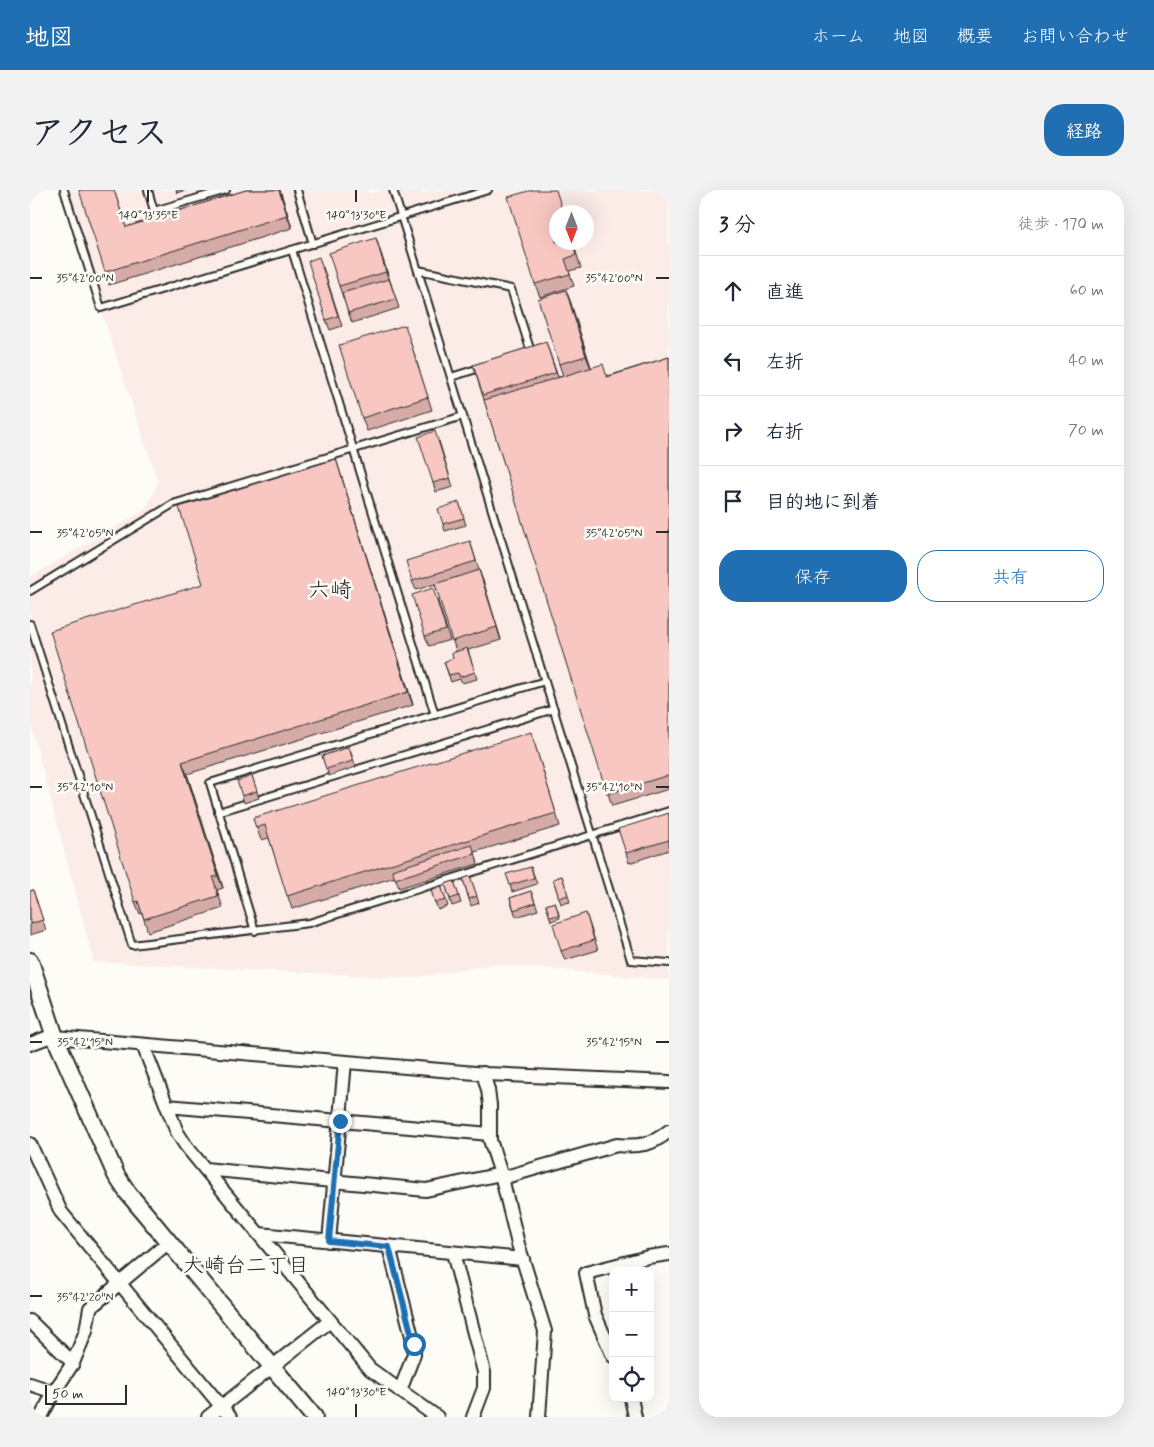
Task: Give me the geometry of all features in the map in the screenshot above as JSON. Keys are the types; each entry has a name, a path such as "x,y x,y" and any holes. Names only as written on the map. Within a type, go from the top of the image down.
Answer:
{"street":[{"path":"30,961 55,1036 116,1175 128,1193 314,1417"},
{"path":"30,1044 55,1036 483,1073 669,1082"},
{"path":"143,1045 177,1132 205,1169 370,1369 437,1417"},
{"path":"329,1241 345,1062"},
{"path":"483,1073 490,1105 490,1140 545,1331 539,1417"},
{"path":"167,1106 490,1134"},
{"path":"205,1169 426,1190 501,1176 617,1145 631,1147 648,1144 669,1131"},
{"path":"30,1144 36,1172 62,1212 230,1417"},
{"path":"259,1234 523,1259"},
{"path":"41,1417 54,1392 73,1363 86,1331 90,1308 169,1242"},
{"path":"389,1247 414,1344 414,1354 400,1391"},
{"path":"453,1253 484,1372 484,1388 473,1417"},
{"path":"609,1347 595,1315 586,1273 648,1257 669,1254"},
{"path":"30,1321 73,1363"},
{"path":"208,1417 330,1321"},
{"path":"30,1384 54,1392"},
{"path":"632,1402 635,1417"}],"lane":[{"path":"64,190 101,308 488,190"},
{"path":"148,190 154,211 226,190"},
{"path":"297,190 313,244"},
{"path":"393,190 631,960 669,963"},
{"path":"292,250 435,714"},
{"path":"418,270 511,289 531,352 522,355"},
{"path":"451,377 486,366"},
{"path":"30,591 173,504 463,416"},
{"path":"30,624 132,945 308,923 669,812"},
{"path":"255,931 210,784 545,681"},
{"path":"218,812 554,709"}],"shaded area":[{"path":"61,190 366,190 370,193 381,190 420,190 423,193 432,190 669,190 669,980 493,964 413,978 94,962 30,722 30,577 146,509 158,482"}],"building":[{"path":"79,190 114,190 126,227 246,190 279,190 287,215 105,272"},
{"path":"532,190 556,190 561,205 549,205 549,250 575,250 576,255 565,259 570,274 535,284 508,197"},
{"path":"376,238 386,272 339,286 329,253"},
{"path":"319,257 338,316 326,320 308,261"},
{"path":"389,279 396,299 348,313 342,293"},
{"path":"566,290 586,356 559,364 538,299"},
{"path":"405,325 428,397 362,418 339,345"},
{"path":"546,342 556,373 483,395 473,365"},
{"path":"669,357 669,775 607,794 484,400 603,364 607,377"},
{"path":"435,431 450,478 433,483 418,437"},
{"path":"336,459 408,692 182,762 218,876 213,877 218,896 144,919 138,901 135,902 50,631 203,584 179,507"},
{"path":"459,502 464,518 443,524 438,509"},
{"path":"470,541 476,561 412,581 406,561"},
{"path":"479,570 497,627 452,641 435,584"},
{"path":"433,588 446,630 425,636 412,595"},
{"path":"467,648 475,672 460,677 458,673 449,675 444,662 453,658 452,653"},
{"path":"531,732 556,813 287,896 265,825 256,828 253,818"},
{"path":"349,747 353,761 326,769 322,756"},
{"path":"252,776 257,791 242,796 237,781"},
{"path":"669,813 669,840 626,853 618,829"},
{"path":"472,845 475,854 395,879 392,870"},
{"path":"531,867 534,878 510,885 506,874"},
{"path":"470,876 477,896 469,899 463,879"},
{"path":"562,876 568,895 559,898 553,879"},
{"path":"454,881 459,896 450,899 445,884"},
{"path":"441,886 446,900 435,903 431,890"},
{"path":"33,890 43,920 30,924 30,891"},
{"path":"531,891 535,903 514,910 510,898"},
{"path":"555,902 559,915 550,917 546,905"},
{"path":"586,913 594,940 561,951 553,924"}],"district":[{"name":"六崎","path":"330,589"},
{"name":"大崎台二丁目","path":"246,1265"}],"route":[{"path":"340,1121 329,1241 389,1247 414,1344"}]}
